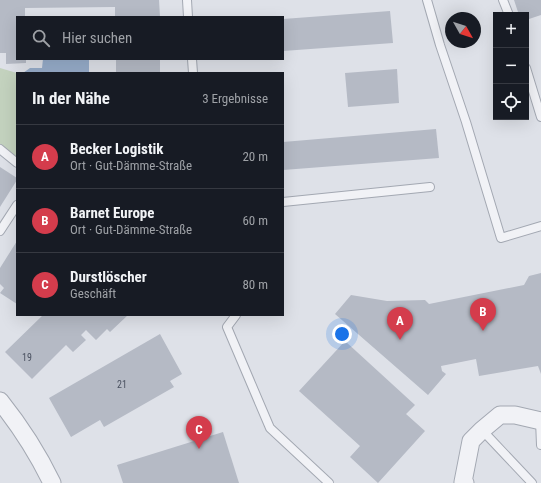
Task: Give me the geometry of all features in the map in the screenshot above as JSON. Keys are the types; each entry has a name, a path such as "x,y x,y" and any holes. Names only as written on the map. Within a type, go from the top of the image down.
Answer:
{"street":[{"path":"2,407 29,442 52,483"},
{"path":"461,483 472,441 482,430 500,415 515,415 540,421"}],"lane":[{"path":"186,0 188,16"},
{"path":"427,0 501,238 541,226"},
{"path":"503,0 508,12"},
{"path":"192,60 193,72"},
{"path":"529,78 541,117"},
{"path":"0,149 16,162"},
{"path":"284,202 430,187"},
{"path":"0,231 16,206"},
{"path":"235,316 227,327 270,428 329,483"},
{"path":"540,421 541,444"},
{"path":"482,430 532,483"}],"green space":[{"path":"0,68 16,73 16,156 0,146"}],"water":[{"path":"43,60 89,60 89,72 24,72 30,68 42,68"}],"building":[{"path":"0,0 159,0 160,16 115,16 115,7 25,8 25,16 16,16 16,60 26,60 26,63 6,64 6,53 0,53"},
{"path":"514,0 541,0 541,15 529,19 529,12 518,12"},
{"path":"390,11 393,43 284,51 284,19"},
{"path":"116,60 160,60 160,72 116,72"},
{"path":"397,69 399,103 348,107 345,73"},
{"path":"436,129 439,158 284,170 284,142"},
{"path":"0,167 16,177 16,182 0,207"},
{"path":"16,243 16,303 0,293 4,288 0,284 0,268"},
{"path":"541,273 541,374 538,366 479,376 476,359 441,366 442,371 446,374 428,395 335,314 351,295 387,301 425,300 429,304 524,285 529,276"},
{"path":"42,316 127,316 110,332 107,329 96,340 86,330 81,335 86,340 73,352 66,345 32,379 5,352"},
{"path":"160,334 182,374 170,381 174,387 104,427 100,420 71,437 49,398"},
{"path":"345,341 415,405 406,414 425,431 378,483 350,457 360,446 299,391"},
{"path":"223,432 239,483 123,483 117,465"}],"place":[{"name":"Barnet Europe","path":"483,331"},
{"name":"Becker Logistik","path":"400,340"},
{"name":"Durstlöscher","path":"199,449"}]}
